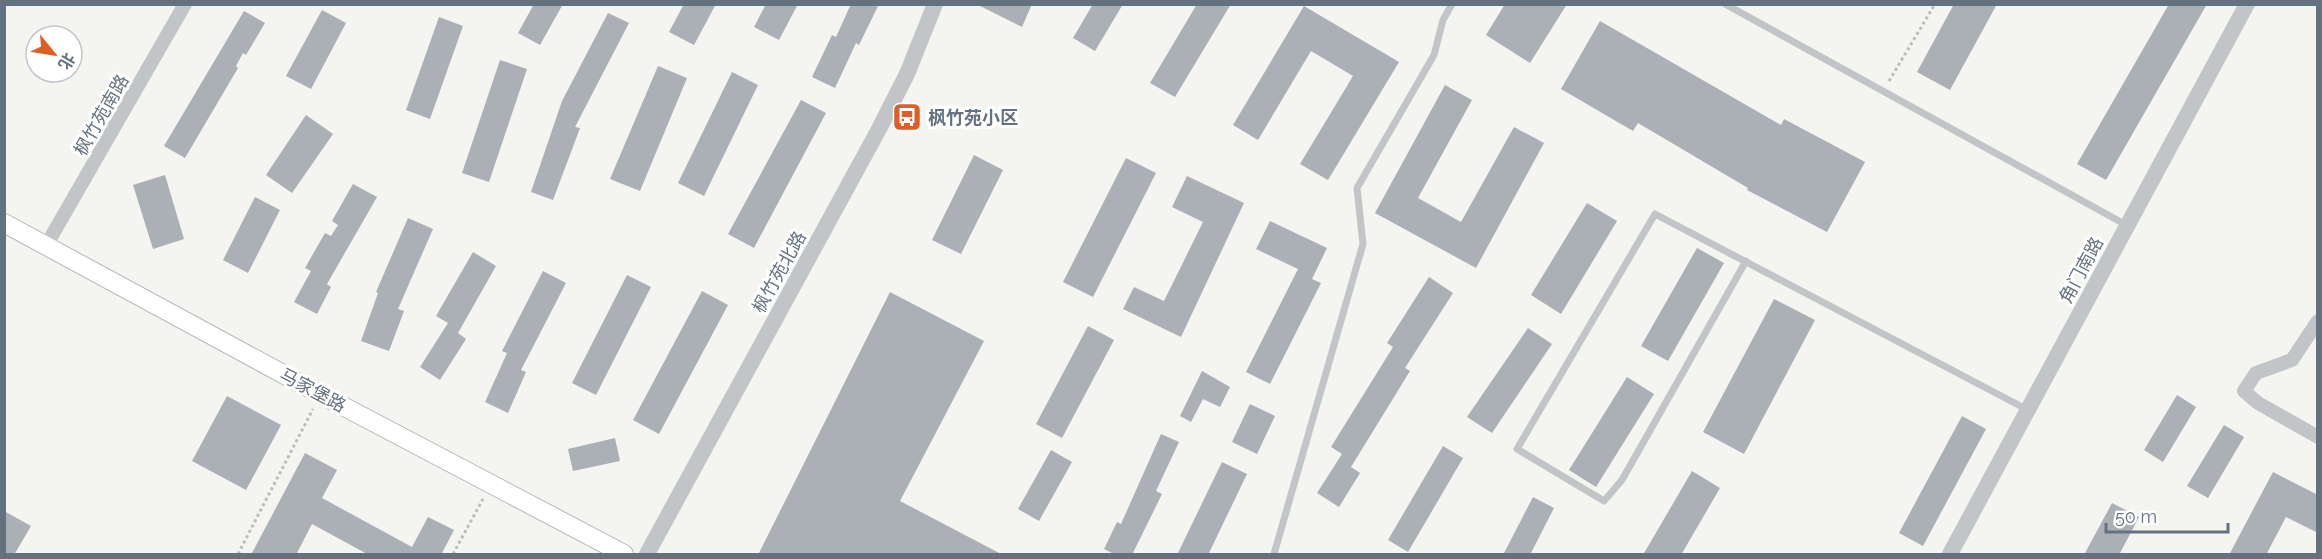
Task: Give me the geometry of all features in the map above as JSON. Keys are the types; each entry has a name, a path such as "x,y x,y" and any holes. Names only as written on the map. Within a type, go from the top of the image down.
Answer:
{"main road":[{"name":"马家堡路","path":"4,223 624,555"}],"street":[{"name":"枫竹苑南路","path":"47,244 185,4"},
{"name":"枫竹苑北路","path":"647,555 879,129 907,74 935,4"},
{"name":"角门南路","path":"1950,555 2247,4"},
{"path":"2318,321 2292,360 2256,373 2244,390 2258,403 2318,437"}],"lane":[{"path":"1274,555 1363,244 1357,188 1434,55 1443,20 1452,4"},
{"path":"1725,4 2128,226"},
{"path":"1746,261 1622,480 1604,501 1517,449 1655,214 1746,261 2028,410"}],"path":[{"path":"1884,91 1935,4"},
{"path":"238,555 320,394"},
{"path":"453,555 491,484"}],"building":[{"path":"534,4 563,4 540,45 518,33"},
{"path":"684,4 716,4 694,45 669,32"},
{"path":"766,4 798,4 779,40 754,27"},
{"path":"851,4 879,4 859,45 856,43 835,88 812,77 832,35 836,37"},
{"path":"976,4 1032,4 1022,27"},
{"path":"1093,4 1123,4 1095,51 1073,38"},
{"path":"1197,4 1231,4 1175,97 1150,83"},
{"path":"1505,4 1567,4 1530,63 1486,35"},
{"path":"1954,4 1997,4 1950,90 1917,72"},
{"path":"2169,4 2207,4 2106,180 2077,164"},
{"path":"1304,6 1399,62 1328,180 1300,164 1353,76 1311,51 1258,140 1233,125"},
{"path":"322,10 346,23 311,89 286,76"},
{"path":"244,11 265,23 246,55 243,53 236,66 238,68 185,158 164,146"},
{"path":"608,13 629,23 575,127 580,128 553,200 531,192 562,101"},
{"path":"439,17 463,26 430,119 406,110"},
{"path":"1600,21 1781,125 1784,119 1865,162 1827,232 1747,190 1748,188 1638,123 1633,131 1561,89"},
{"path":"500,60 527,69 489,182 462,173"},
{"path":"658,66 687,78 640,191 610,179"},
{"path":"732,72 758,85 704,196 678,183"},
{"path":"1445,85 1472,100 1418,198 1461,222 1514,127 1544,143 1476,268 1375,213"},
{"path":"801,100 826,113 754,248 728,234"},
{"path":"306,115 333,134 292,193 266,175"},
{"path":"974,155 1003,170 961,254 932,240"},
{"path":"1126,158 1156,173 1093,297 1063,282"},
{"path":"165,175 184,239 153,249 133,185"},
{"path":"1187,176 1244,203 1181,337 1123,309 1134,287 1164,301 1203,222 1172,207"},
{"path":"353,184 377,197 327,284 331,287 317,314 294,302 311,271 305,268 325,233 331,236 338,225 332,221"},
{"path":"255,197 280,210 248,273 223,260"},
{"path":"1587,203 1617,221 1561,314 1531,295"},
{"path":"408,218 433,229 398,309 404,311 389,351 361,341 378,293 376,292"},
{"path":"1270,221 1327,248 1312,279 1321,283 1270,384 1246,372 1298,269 1256,249"},
{"path":"1697,248 1724,263 1668,361 1641,346"},
{"path":"473,252 496,266 458,333 466,339 440,380 420,367 448,323 436,316"},
{"path":"543,271 566,283 521,370 526,372 508,413 485,402 507,353 502,351"},
{"path":"627,275 651,287 596,395 572,383"},
{"path":"1429,277 1453,293 1405,368 1410,371 1351,467 1360,473 1339,507 1317,493 1342,454 1331,447 1393,347 1387,343"},
{"path":"702,291 728,305 659,434 633,420"},
{"path":"890,292 984,341 900,501 1003,555 758,555"},
{"path":"1774,299 1815,320 1744,454 1703,432"},
{"path":"1088,326 1114,340 1062,438 1036,424"},
{"path":"1528,328 1552,344 1492,433 1467,417"},
{"path":"1202,371 1230,387 1220,407 1203,399 1191,422 1180,416"},
{"path":"1627,377 1654,394 1596,487 1569,470"},
{"path":"2177,395 2196,407 2163,462 2144,450"},
{"path":"227,396 281,425 246,490 192,461"},
{"path":"1250,404 1275,416 1257,454 1232,442"},
{"path":"1962,416 1986,429 1923,546 1899,533"},
{"path":"2224,425 2244,437 2208,498 2187,486"},
{"path":"1161,434 1179,442 1156,491 1162,494 1132,555 1116,555 1104,549 1117,522 1121,524"},
{"path":"615,438 620,461 573,471 568,449"},
{"path":"1443,446 1463,458 1408,552 1388,540"},
{"path":"1051,450 1072,462 1039,521 1018,509"},
{"path":"305,453 337,470 322,498 412,547 428,517 454,530 441,555 369,555 312,524 296,555 251,555"},
{"path":"1222,462 1247,474 1208,555 1177,555"},
{"path":"1692,471 1720,488 1681,555 1643,555"},
{"path":"2273,472 2318,495 2318,533 2286,517 2266,555 2229,555"},
{"path":"1533,497 1554,508 1530,555 1503,555"},
{"path":"2112,503 2139,517 2119,555 2084,555"},
{"path":"4,511 31,526 14,555 4,555"}],"place":[{"name":"枫竹苑小区","path":"907,117"}]}
